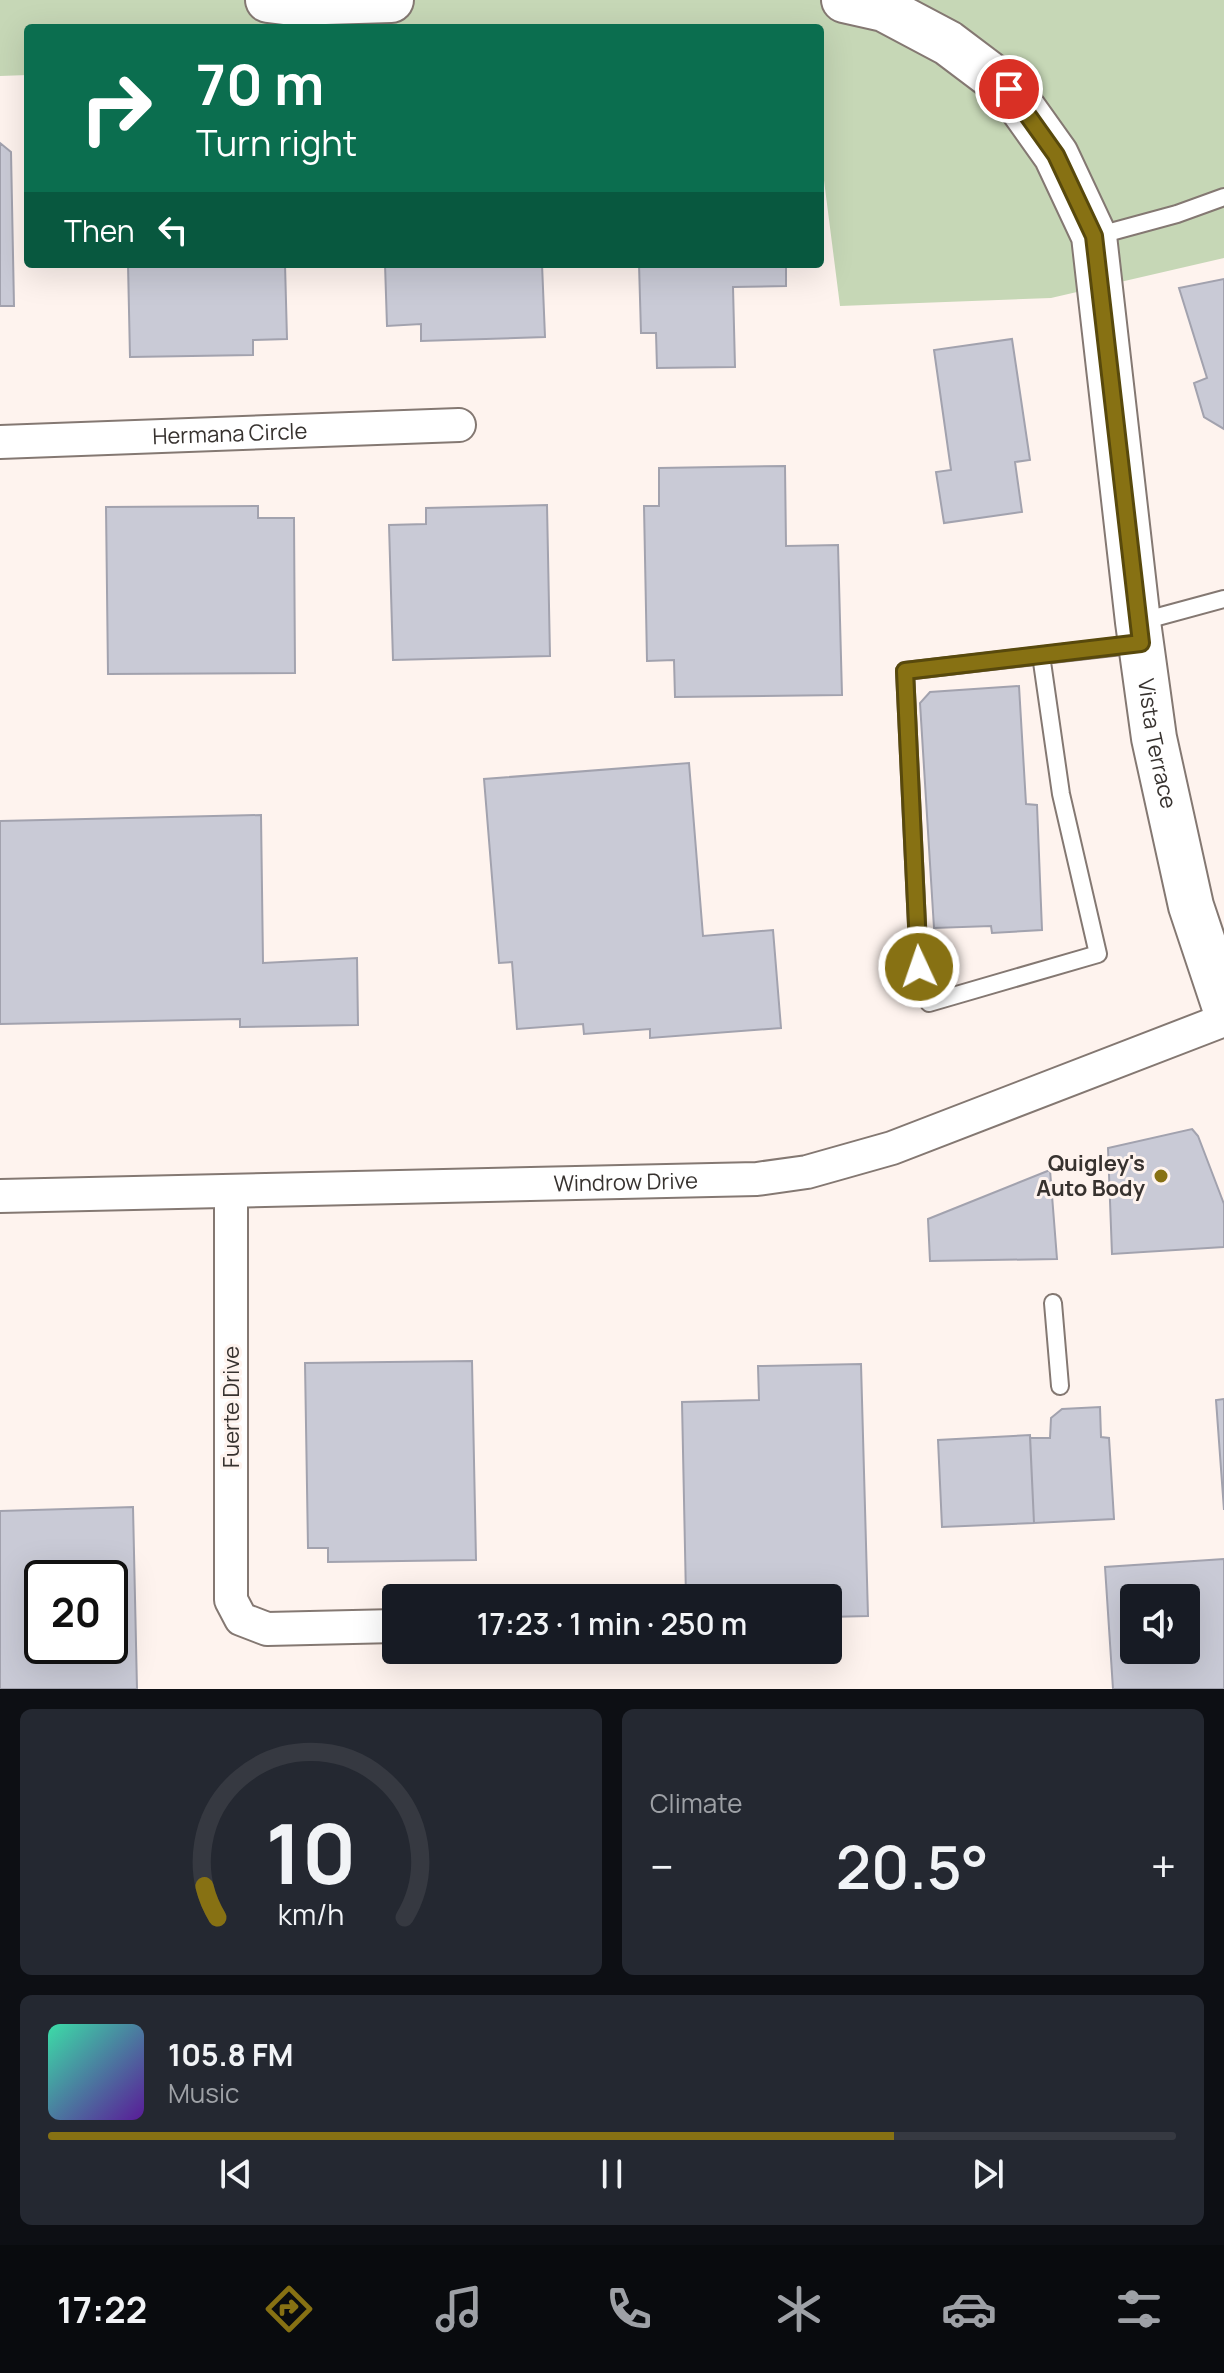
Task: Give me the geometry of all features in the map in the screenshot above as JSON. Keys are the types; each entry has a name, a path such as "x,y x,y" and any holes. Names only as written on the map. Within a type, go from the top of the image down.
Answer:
{"street":[{"path":"268,0 292,3 391,0"},
{"name":"Vista Terrace","path":"844,0 884,9 948,43 1009,89 1056,155 1094,236 1139,633 1154,738 1191,906 1224,1005"},
{"name":"Hermana Circle","path":"0,442 459,425"},
{"name":"Windrow Drive","path":"0,1196 757,1179 807,1172 892,1148 1224,1020"},
{"name":"Fuerte Drive","path":"231,1192 231,1600 241,1619 267,1629 382,1626"}],"lane":[{"path":"1094,236 1177,214 1224,197"},
{"path":"1041,655 1061,794 1098,954 929,1003 919,967 905,671 1041,655 1139,633 1224,599"},
{"path":"1053,1303 1060,1386"}],"green space":[{"path":"0,0 1224,0 1224,258 1051,298 840,306 824,180 824,24 24,24 24,75 0,76"}],"building":[{"path":"0,143 11,152 14,306 0,306"},
{"path":"128,268 285,268 287,339 253,340 253,355 130,357"},
{"path":"385,268 542,268 545,337 421,341 421,324 387,326"},
{"path":"639,268 786,268 786,286 733,287 735,367 657,368 656,333 641,333"},
{"path":"1224,279 1224,429 1204,417 1194,383 1207,378 1179,288"},
{"path":"1012,339 1030,460 1015,462 1022,512 944,523 936,472 951,470 934,350"},
{"path":"785,466 786,546 838,545 842,695 675,697 674,660 647,661 644,506 659,506 659,468"},
{"path":"547,505 550,656 393,660 389,525 426,524 426,508"},
{"path":"258,506 258,518 294,518 295,673 108,674 106,507"},
{"path":"1019,686 1026,804 1037,805 1042,930 992,933 991,926 934,928 920,703 930,692"},
{"path":"689,763 703,936 773,930 781,1028 650,1038 650,1029 584,1034 583,1024 517,1029 512,962 499,963 484,779"},
{"path":"261,815 263,963 357,958 358,1025 240,1027 240,1019 0,1024 0,821"},
{"name":"Quigley's Auto Body","path":"1192,1129 1198,1136 1224,1204 1224,1247 1112,1254 1108,1148"},
{"path":"1050,1170 1057,1259 930,1261 928,1219"},
{"path":"472,1361 476,1560 328,1562 328,1548 308,1548 305,1363"},
{"path":"861,1364 868,1616 842,1617 842,1584 686,1584 682,1402 759,1400 758,1366"},
{"path":"1224,1399 1224,1510 1216,1400"},
{"path":"1100,1407 1101,1437 1109,1438 1114,1519 1034,1523 1030,1438 1050,1438 1051,1418 1062,1409"},
{"path":"1030,1435 1034,1523 942,1527 938,1440"},
{"path":"133,1507 137,1689 0,1689 0,1511"},
{"path":"1224,1559 1224,1689 1113,1689 1105,1567"}],"place":[{"name":"Quigley's Auto Body","path":"1161,1176"}],"route":[{"path":"919,967 905,671 1141,643 1094,236 1056,155 1009,89"}]}
